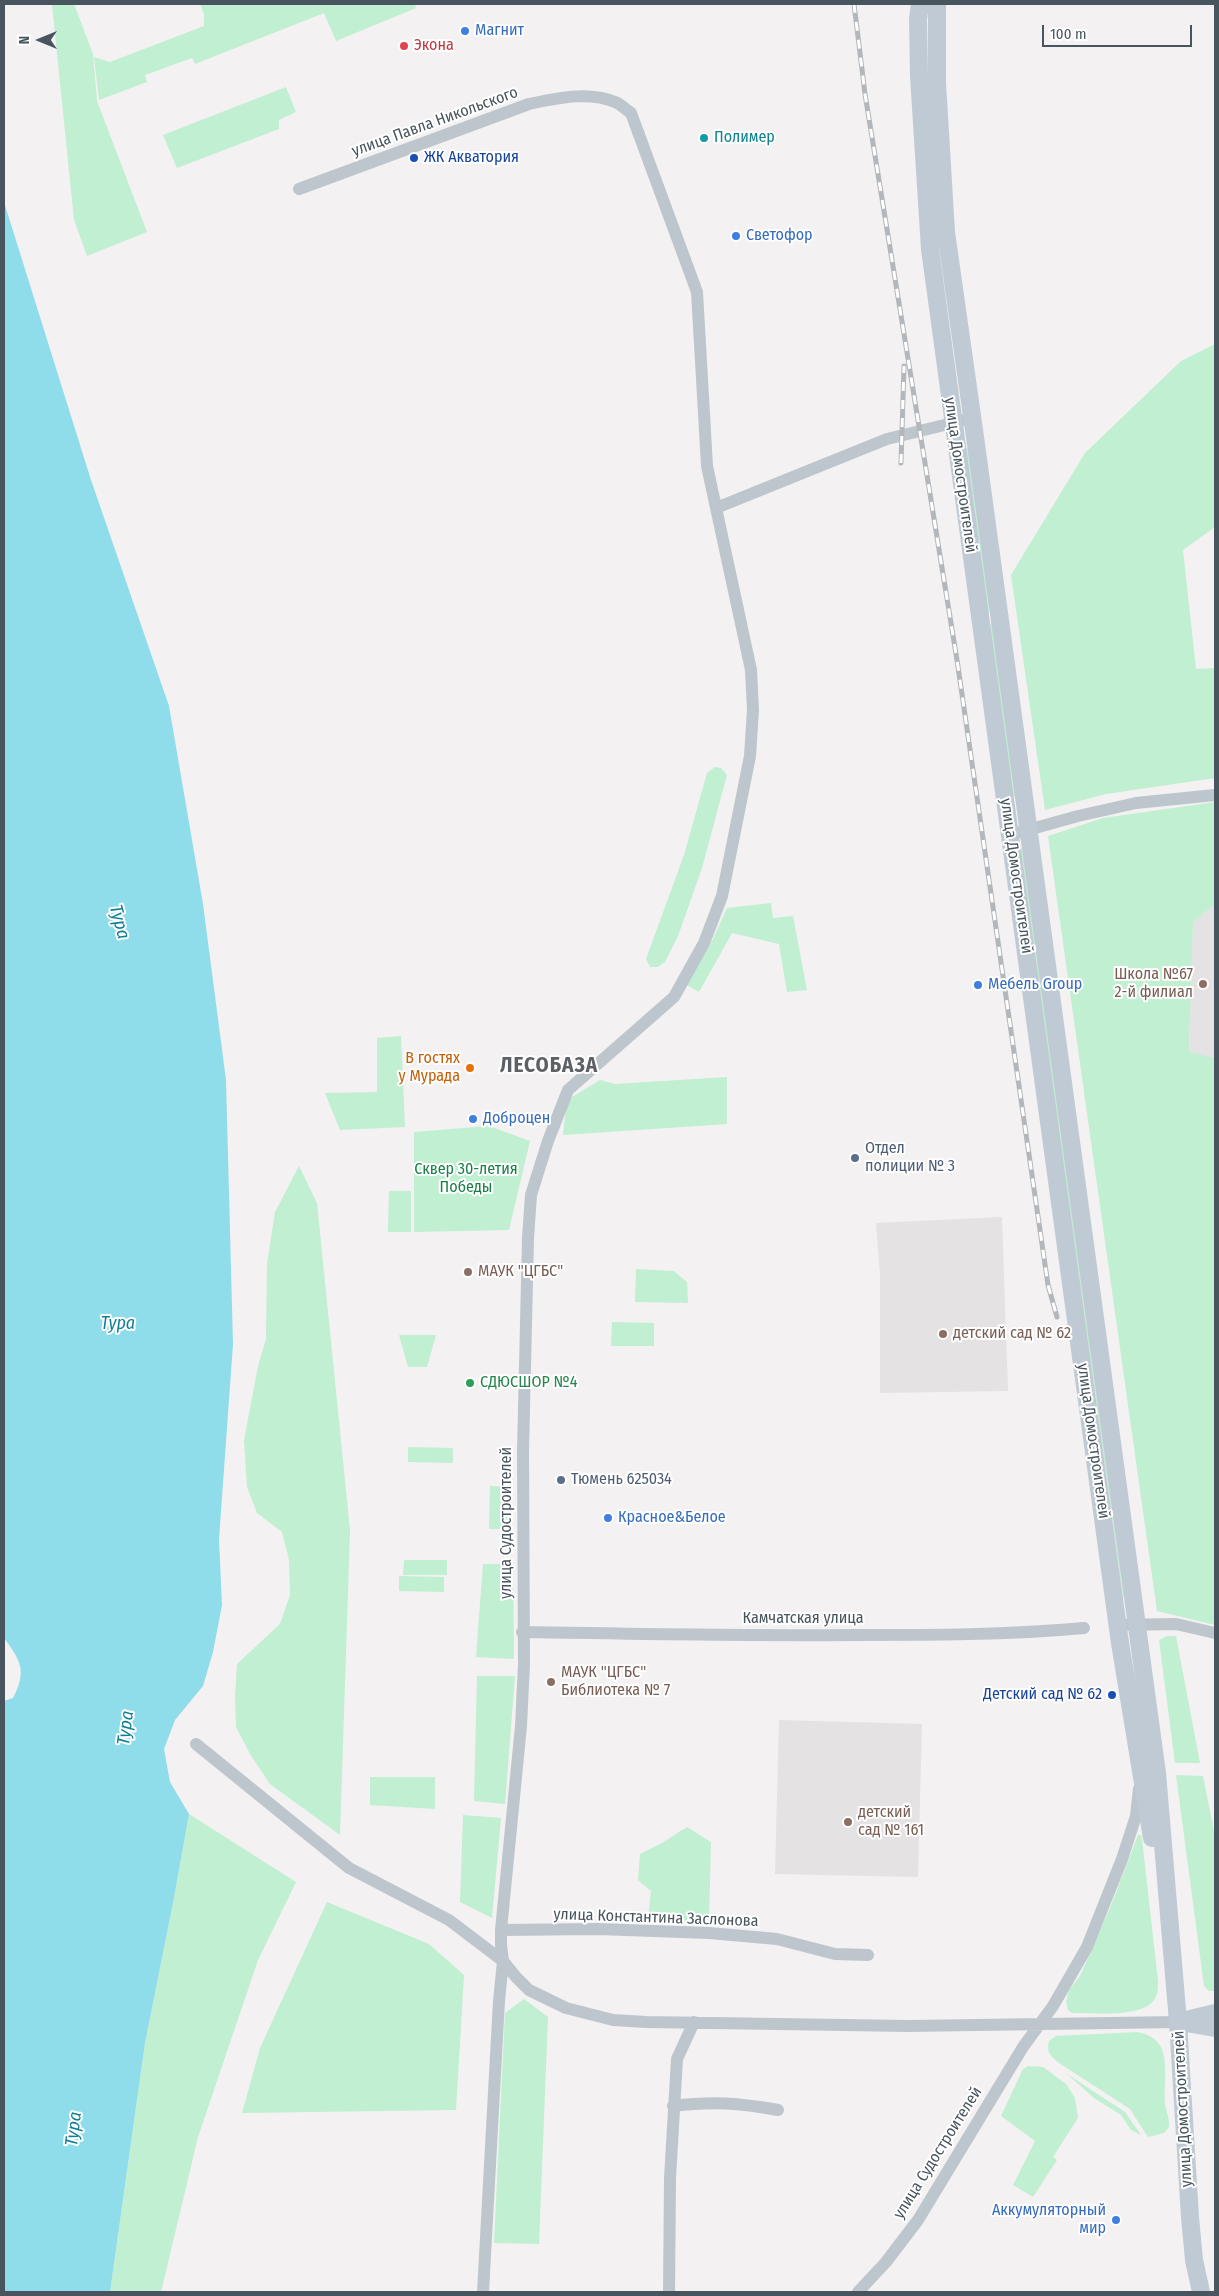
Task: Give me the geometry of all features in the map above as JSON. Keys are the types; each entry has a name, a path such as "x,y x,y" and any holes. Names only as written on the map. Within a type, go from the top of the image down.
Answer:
{"main road":[{"name":"улица Домостроителей","path":"920,4 918,19 919,76 930,250 952,422 1118,1625 1140,1776 1168,1924"},
{"name":"улица Домостроителей","path":"938,4 937,83 946,232 973,418 1157,1773 1168,1924 1178,2022 1190,2217 1194,2260 1201,2292"},
{"path":"1178,2022 1215,2012"},
{"path":"1178,2022 1215,2028"}],"street":[{"name":"улица Павла Никольского","path":"299,189 517,107 566,97 593,97 615,102 631,113 697,292 706,466 716,508"},
{"path":"716,508 887,439 973,418"},
{"name":"улица Судостроителей","path":"503,1961 500,1945 501,1930 522,1726 524,1664 522,1632 523,1451 529,1207 540,1162 568,1090 674,997 704,943 722,896 748,764 753,710 751,670 716,508"},
{"path":"1010,835 1078,816 1136,803 1215,795"},
{"path":"1118,1625 1176,1624 1215,1633"},
{"name":"Камчатская улица","path":"522,1632 717,1636 934,1635 1026,1633 1084,1628"},
{"path":"196,1744 349,1868 449,1920 503,1961 529,1990 566,2008 613,2020 694,2022 1038,2026 1178,2022"},
{"name":"улица Судостроителей","path":"858,2292 886,2262 918,2220 1038,2026 1053,2006 1087,1947 1122,1859 1136,1816 1140,1776"},
{"name":"улица Константина Заслонова","path":"501,1930 598,1929 709,1933 777,1939 835,1954 868,1955"},
{"path":"483,2292 498,2010 503,1961"},
{"path":"669,2292 670,2178 677,2059 694,2022"},
{"path":"673,2106 698,2103 737,2103 778,2110"}],"shaded area":[{"name":"Школа №67 2-й филиал","path":"1215,904 1215,1058 1189,1053 1193,922"},
{"name":"детский сад № 62","path":"1002,1217 1008,1391 880,1393 880,1276 876,1223"},
{"name":"детский сад № 161","path":"779,1720 922,1724 918,1877 775,1874"}],"green space":[{"path":"52,4 74,4 93,54 97,101 147,232 87,256 74,220"},
{"path":"200,4 415,4 416,8 336,41 324,13 195,64 192,58 145,75 147,82 99,100 94,57 110,62 204,26 204,14"},
{"path":"286,87 296,112 279,120 279,129 177,168 163,135"},
{"path":"1215,344 1215,527 1183,550 1196,669 1215,668 1215,778 1106,794 1045,810 1011,575 1085,453 1181,361"},
{"path":"964,447 969,449 990,608 986,620"},
{"path":"992,620 1016,796 1013,797 988,633"},
{"path":"715,767 721,768 727,775 702,868 678,936 665,962 658,967 650,967 646,959 684,855 707,773"},
{"path":"1215,802 1215,904 1193,922 1189,1052 1215,1058 1215,1625 1157,1611 1048,836 1103,818"},
{"path":"1023,847 1124,1598 1020,848"},
{"path":"771,903 773,918 793,916 807,990 787,992 779,944 732,933 699,992 687,985 713,939 727,908"},
{"path":"401,1036 405,1127 340,1130 325,1093 377,1092 377,1038"},
{"path":"727,1077 727,1124 563,1135 567,1100 600,1080 615,1084"},
{"name":"Сквер 30-летия Победы","path":"489,1126 530,1141 509,1230 414,1232 414,1132"},
{"path":"299,1166 317,1203 350,1530 340,1835 270,1784 250,1754 236,1727 237,1664 280,1624 290,1595 289,1560 282,1532 257,1513 247,1487 244,1440 258,1366 266,1339 267,1264 275,1212"},
{"path":"389,1191 411,1191 411,1232 388,1232"},
{"path":"636,1269 674,1271 687,1282 688,1303 635,1302"},
{"path":"612,1322 654,1323 654,1346 611,1346"},
{"path":"399,1335 436,1335 427,1367 408,1367"},
{"path":"408,1447 453,1448 453,1463 408,1462"},
{"path":"490,1486 512,1487 511,1529 489,1529"},
{"path":"404,1560 447,1560 447,1575 403,1575"},
{"path":"483,1564 513,1564 514,1659 476,1657"},
{"path":"399,1576 444,1577 444,1592 399,1591"},
{"path":"1167,1636 1176,1636 1200,1763 1175,1763 1159,1640"},
{"path":"477,1676 515,1676 505,1804 474,1801"},
{"path":"1176,1775 1203,1776 1215,1836 1215,1991 1209,1991 1204,1986"},
{"path":"370,1777 435,1777 435,1809 370,1805"},
{"path":"189,1814 296,1882 258,1960 198,2137 161,2292 110,2292 145,2043"},
{"path":"463,1815 501,1818 492,1918 460,1902"},
{"path":"687,1827 711,1842 709,1920 677,1921 648,1919 651,1891 638,1880 640,1854"},
{"path":"1138,1835 1141,1835 1142,1839 1158,1981 1156,1996 1148,2006 1139,2010 1104,2014 1072,2013 1068,2010 1066,2002 1069,1990 1080,1976 1110,1908"},
{"path":"327,1902 429,1944 464,1975 456,2110 242,2113 260,2048"},
{"path":"524,1999 548,2017 539,2244 494,2243 505,2013"},
{"path":"1137,2032 1149,2036 1157,2042 1162,2050 1164,2059 1165,2104 1169,2127 1164,2133 1148,2137 1130,2109 1059,2063 1048,2049 1049,2041 1056,2036"},
{"path":"1028,2066 1043,2067 1066,2084 1075,2098 1078,2118 1053,2157 1057,2160 1033,2197 1013,2185 1035,2141 1001,2116 1023,2069"},
{"path":"1067,2074 1125,2112 1141,2135 1131,2130 1121,2115 1094,2098"}],"water":[{"name":"Тура","path":"4,202 91,480 169,706 203,904 226,1080 233,1344 219,1539 222,1605 213,1652 203,1686 175,1720 164,1749 170,1782 189,1814 145,2043 110,2292 4,2292 4,1701 13,1698 21,1673 15,1653 4,1638"}],"railway":[{"path":"854,4 865,94 957,660 1048,1285 1057,1317"},
{"path":"901,463 904,366"}],"place":[{"name":"Магнит","path":"465,31"},
{"name":"Экона","path":"404,46"},
{"name":"Полимер","path":"704,138"},
{"name":"ЖК Акватория","path":"414,158"},
{"name":"Светофор","path":"736,236"},
{"name":"Школа №67 2-й филиал","path":"1203,984"},
{"name":"Мебель Group","path":"978,985"},
{"name":"В гостях у Мурада","path":"470,1068"},
{"name":"Доброцен","path":"473,1119"},
{"name":"Отдел полиции № 3","path":"855,1158"},
{"name":"МАУК \"ЦГБС\"","path":"468,1272"},
{"name":"детский сад № 62","path":"943,1334"},
{"name":"СДЮСШОР №4","path":"470,1383"},
{"name":"Тюмень 625034","path":"561,1480"},
{"name":"Красное&Белое","path":"608,1518"},
{"name":"МАУК \"ЦГБС\" Библиотека № 7","path":"551,1682"},
{"name":"Детский сад № 62","path":"1112,1695"},
{"name":"детский сад № 161","path":"848,1822"},
{"name":"Аккумуляторный мир","path":"1116,2220"}],"district":[{"name":"ЛЕСОБАЗА","path":"549,1066"}]}
